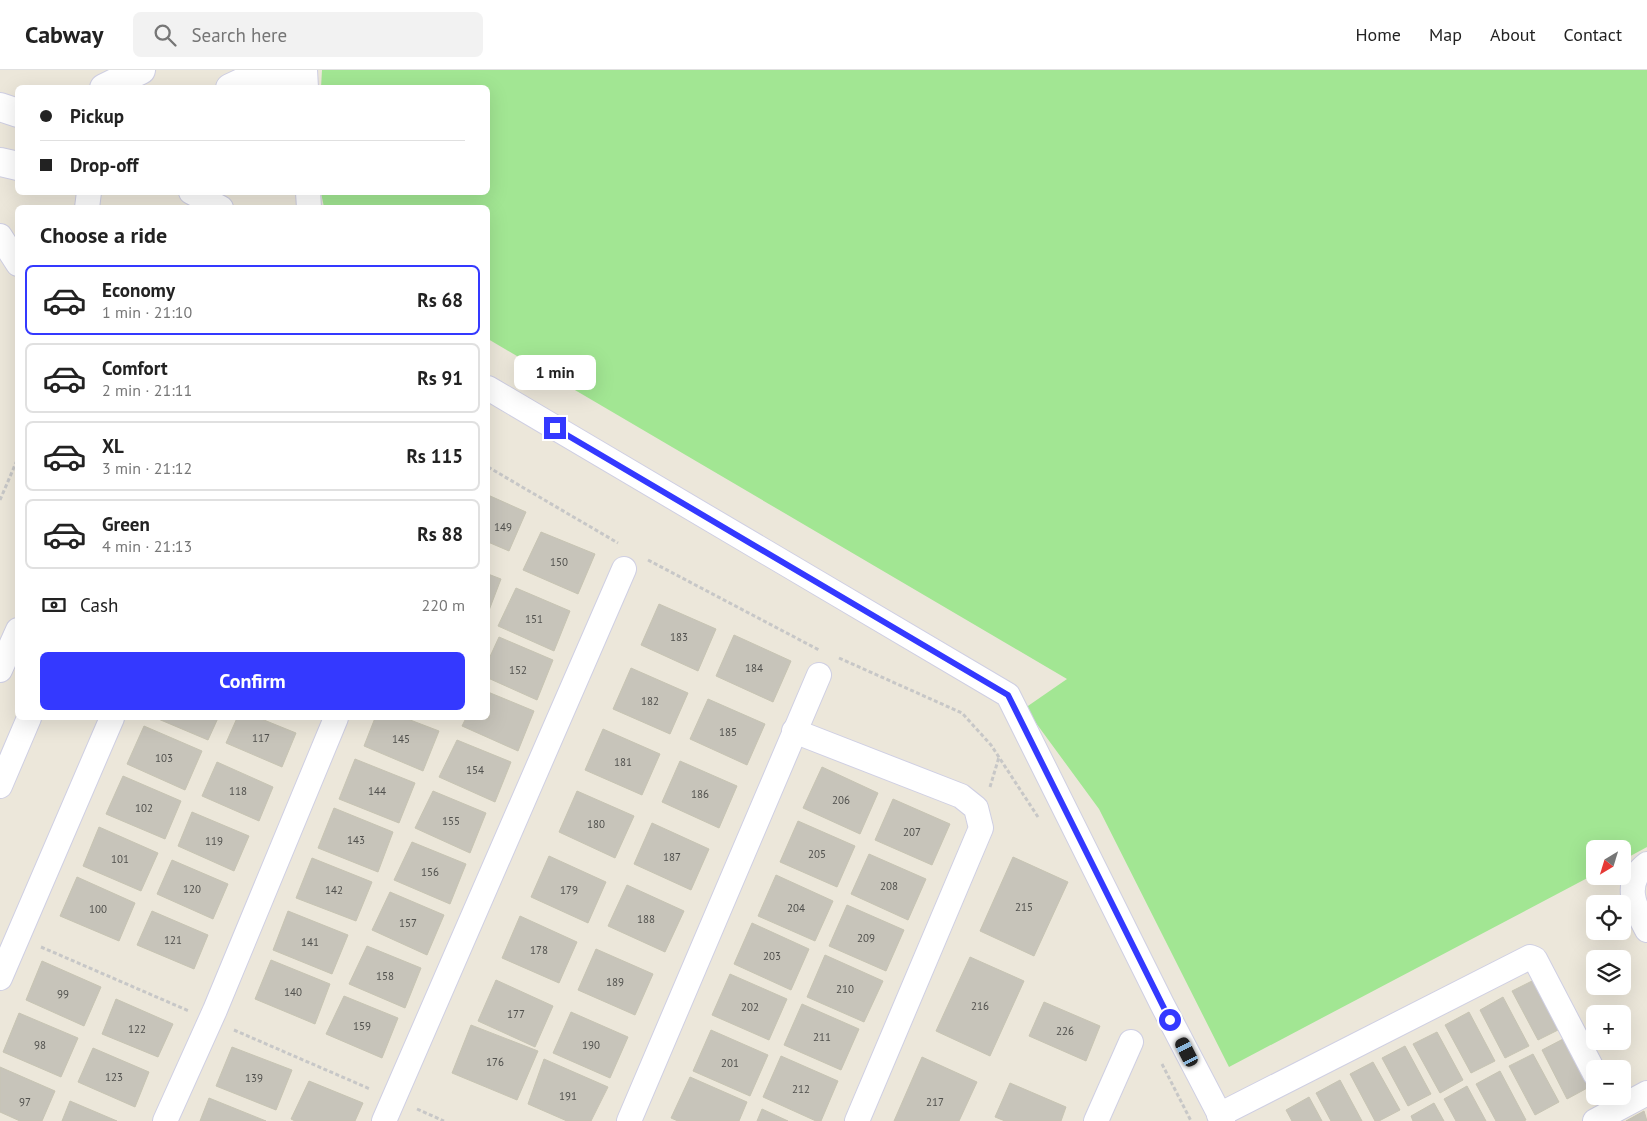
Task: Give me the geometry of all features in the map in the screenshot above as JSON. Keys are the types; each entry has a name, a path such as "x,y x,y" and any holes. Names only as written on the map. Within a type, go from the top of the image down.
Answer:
{"street":[{"path":"236,85 268,70"},
{"path":"278,85 291,70"},
{"path":"305,70 306,85"},
{"path":"113,85 135,78"},
{"path":"0,107 15,112"},
{"path":"0,162 15,165"},
{"path":"196,195 215,205"},
{"path":"0,236 15,259"},
{"path":"490,389 1008,695 1221,1118 1530,957 1535,959 1588,1060"},
{"path":"384,1121 624,569"},
{"path":"0,670 15,637"},
{"path":"629,1121 819,674"},
{"path":"0,786 28,720"},
{"path":"0,978 111,720"},
{"path":"164,1121 215,1010 335,720"},
{"path":"794,731 961,796 976,808 981,828 857,1121"},
{"path":"1647,864 1636,876 1632,889 1641,905 1647,930"},
{"path":"1096,1121 1131,1042"},
{"path":"1605,1109 1647,1094"}],"path":[{"path":"0,500 15,465"},
{"path":"976,808 987,798 999,757"}],"green space":[{"path":"322,70 1647,70 1647,847 1631,856 1631,840 1586,840 1586,879 1229,1067 1099,809 1025,708 1067,679 490,340 490,205 324,205 321,195 490,195 490,85 321,85"}],"building":[{"path":"490,496 526,512 509,551 490,543"},
{"path":"541,532 595,554 578,594 523,570"},
{"path":"490,575 501,579 490,608"},
{"path":"516,588 570,611 554,651 498,626"},
{"path":"659,604 716,629 698,671 641,645"},
{"path":"734,635 791,661 773,702 716,676"},
{"path":"499,637 553,660 537,700 490,679 490,657"},
{"path":"631,668 688,693 670,734 613,709"},
{"path":"490,693 534,711 518,751 462,726 465,720 490,720"},
{"path":"708,699 765,724 747,765 690,739"},
{"path":"161,720 217,720 208,740"},
{"path":"236,720 264,720 296,733 282,767 226,743"},
{"path":"374,720 410,720 439,731 423,771 364,746"},
{"path":"144,726 202,751 185,790 127,764"},
{"path":"603,729 660,754 642,795 585,770"},
{"path":"457,740 511,762 495,802 439,777"},
{"path":"355,759 415,783 399,823 339,799"},
{"path":"680,761 737,786 719,828 662,802"},
{"path":"217,762 273,787 259,821 202,796"},
{"path":"822,767 878,793 860,834 803,808"},
{"path":"123,776 181,801 165,839 106,814"},
{"path":"433,791 486,813 470,853 415,828"},
{"path":"577,791 634,816 615,858 559,832"},
{"path":"893,799 950,824 932,865 875,840"},
{"path":"334,808 393,832 378,872 318,848"},
{"path":"192,812 249,836 234,871 178,846"},
{"path":"798,821 855,846 837,887 780,862"},
{"path":"652,823 709,849 691,890 634,864"},
{"path":"99,827 158,853 141,891 83,866"},
{"path":"412,842 466,864 450,904 394,880"},
{"path":"869,854 926,879 908,920 851,894"},
{"path":"549,856 606,882 588,923 531,897"},
{"path":"1013,857 1068,882 1034,956 980,931"},
{"path":"312,858 372,882 356,921 296,898"},
{"path":"172,860 228,884 213,919 157,894"},
{"path":"776,875 833,901 815,941 758,916"},
{"path":"77,877 135,903 119,941 60,916"},
{"path":"627,885 684,911 665,952 608,926"},
{"path":"390,892 444,915 427,955 372,930"},
{"path":"847,905 904,930 886,971 829,946"},
{"path":"152,911 208,935 194,969 137,945"},
{"path":"288,911 348,935 332,974 273,950"},
{"path":"520,916 577,942 559,983 502,958"},
{"path":"752,923 809,949 791,990 734,964"},
{"path":"367,946 421,968 405,1008 349,984"},
{"path":"596,949 653,974 635,1015 578,990"},
{"path":"825,955 883,981 864,1022 807,997"},
{"path":"970,957 1024,981 990,1056 936,1031"},
{"path":"271,960 330,984 315,1024 255,999"},
{"path":"42,961 101,987 84,1026 26,1000"},
{"path":"730,974 787,999 769,1040 712,1015"},
{"path":"1536,979 1562,1028 1538,1040 1512,991"},
{"path":"496,980 553,1006 535,1047 478,1021"},
{"path":"344,996 398,1018 382,1058 326,1034"},
{"path":"1503,997 1529,1046 1505,1058 1480,1010"},
{"path":"116,999 173,1024 158,1057 102,1034"},
{"path":"1044,1002 1100,1026 1086,1061 1029,1036"},
{"path":"802,1004 859,1029 841,1070 784,1045"},
{"path":"571,1012 628,1037 610,1078 553,1053"},
{"path":"1469,1012 1495,1061 1471,1073 1445,1025"},
{"path":"19,1013 78,1038 61,1077 3,1052"},
{"path":"471,1025 538,1051 517,1100 452,1073"},
{"path":"711,1030 768,1055 750,1096 693,1071"},
{"path":"1437,1032 1463,1080 1440,1093 1413,1044"},
{"path":"1565,1038 1586,1077 1586,1089 1567,1099 1542,1050"},
{"path":"1405,1046 1431,1094 1408,1106 1382,1058"},
{"path":"232,1047 292,1070 276,1110 216,1086"},
{"path":"93,1048 149,1072 135,1107 78,1082"},
{"path":"1533,1054 1559,1102 1535,1115 1509,1066"},
{"path":"781,1056 838,1081 821,1121 816,1121 763,1097"},
{"path":"922,1057 977,1082 959,1121 894,1121"},
{"path":"544,1059 608,1087 591,1121 567,1121 528,1104"},
{"path":"1373,1062 1400,1110 1379,1121 1375,1121 1350,1074"},
{"path":"0,1067 55,1091 42,1121 20,1121 0,1112"},
{"path":"1500,1071 1526,1120 1496,1121 1476,1084"},
{"path":"690,1077 747,1102 739,1121 678,1121 671,1118"},
{"path":"1340,1080 1362,1121 1331,1121 1316,1093"},
{"path":"309,1081 363,1103 355,1121 295,1121 291,1119"},
{"path":"1010,1083 1066,1107 1061,1121 1005,1121 995,1117"},
{"path":"1467,1086 1486,1121 1456,1121 1444,1099"},
{"path":"1309,1097 1322,1121 1292,1121 1286,1110"},
{"path":"209,1098 266,1121 200,1121"},
{"path":"70,1101 117,1121 62,1121"},
{"path":"1434,1103 1444,1121 1413,1121 1411,1116"},
{"path":"762,1109 788,1121 757,1121"},
{"path":"1644,1111 1647,1121 1626,1121"}],"route":[{"path":"555,428 1008,695 1170,1020"}]}
